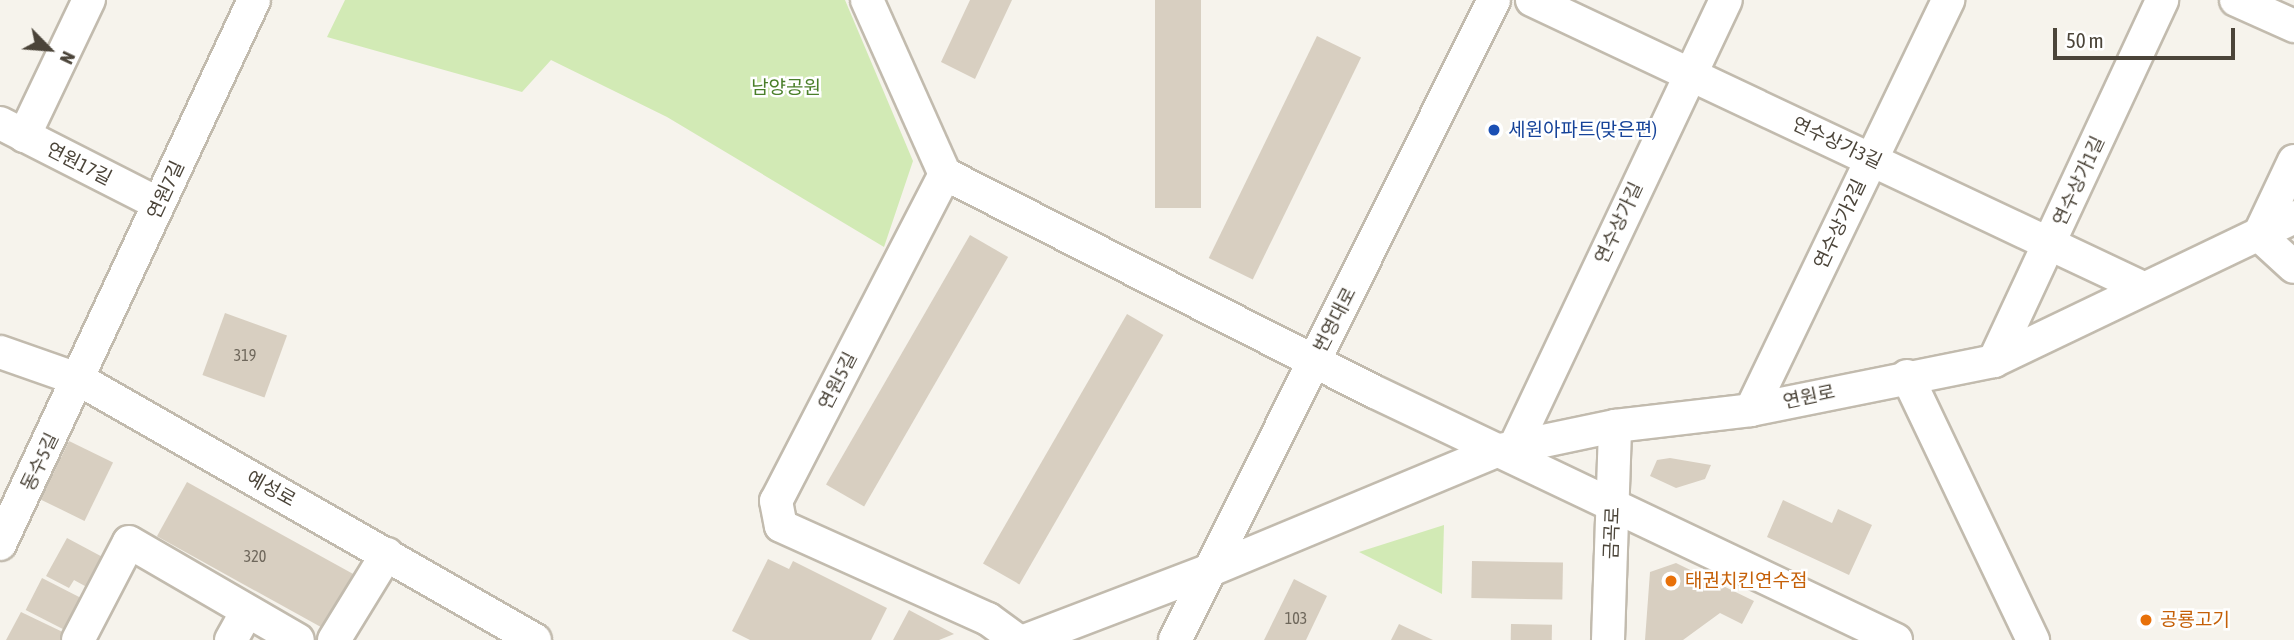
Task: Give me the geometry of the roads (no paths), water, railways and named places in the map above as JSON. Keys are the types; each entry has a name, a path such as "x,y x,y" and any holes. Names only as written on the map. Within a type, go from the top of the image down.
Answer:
{"street":[{"path":"12,129 89,0"},
{"name":"연원7길","path":"80,380 254,0"},
{"path":"867,0 945,174 1315,359 1896,640"},
{"name":"번영대로","path":"1175,640 1494,0"},
{"name":"연수상가3길","path":"1532,0 2141,287"},
{"name":"연수상가길","path":"1505,449 1726,0"},
{"name":"연수상가2길","path":"1751,410 1948,0"},
{"name":"연수상가1길","path":"1994,361 2162,0"},
{"path":"2236,0 2294,26"},
{"name":"연원17길","path":"12,129 159,204"},
{"path":"2294,161 2259,234 2294,267"},
{"name":"연원5길","path":"945,174 776,502 781,526 988,619 1017,640"},
{"name":"연원로","path":"1208,571 1505,449 1615,426 1751,410 1907,376 1994,361 2141,287 2294,217"},
{"name":"예성로","path":"0,352 80,380 535,640"},
{"path":"1907,376 2033,640"},
{"name":"동수5길","path":"0,544 80,380"},
{"name":"금곡로","path":"1608,640 1615,426"},
{"path":"78,640 129,542 298,640"},
{"path":"334,640 387,554"},
{"path":"1027,640 1208,571"},
{"path":"231,640 247,611"}],"place":[{"name":"세원아파트(맞은편)","path":"1494,130"},
{"name":"태권치킨연수점","path":"1671,581"},
{"name":"공룡고기","path":"2146,620"}],"park label":[{"name":"남양공원","path":"786,88"}]}
